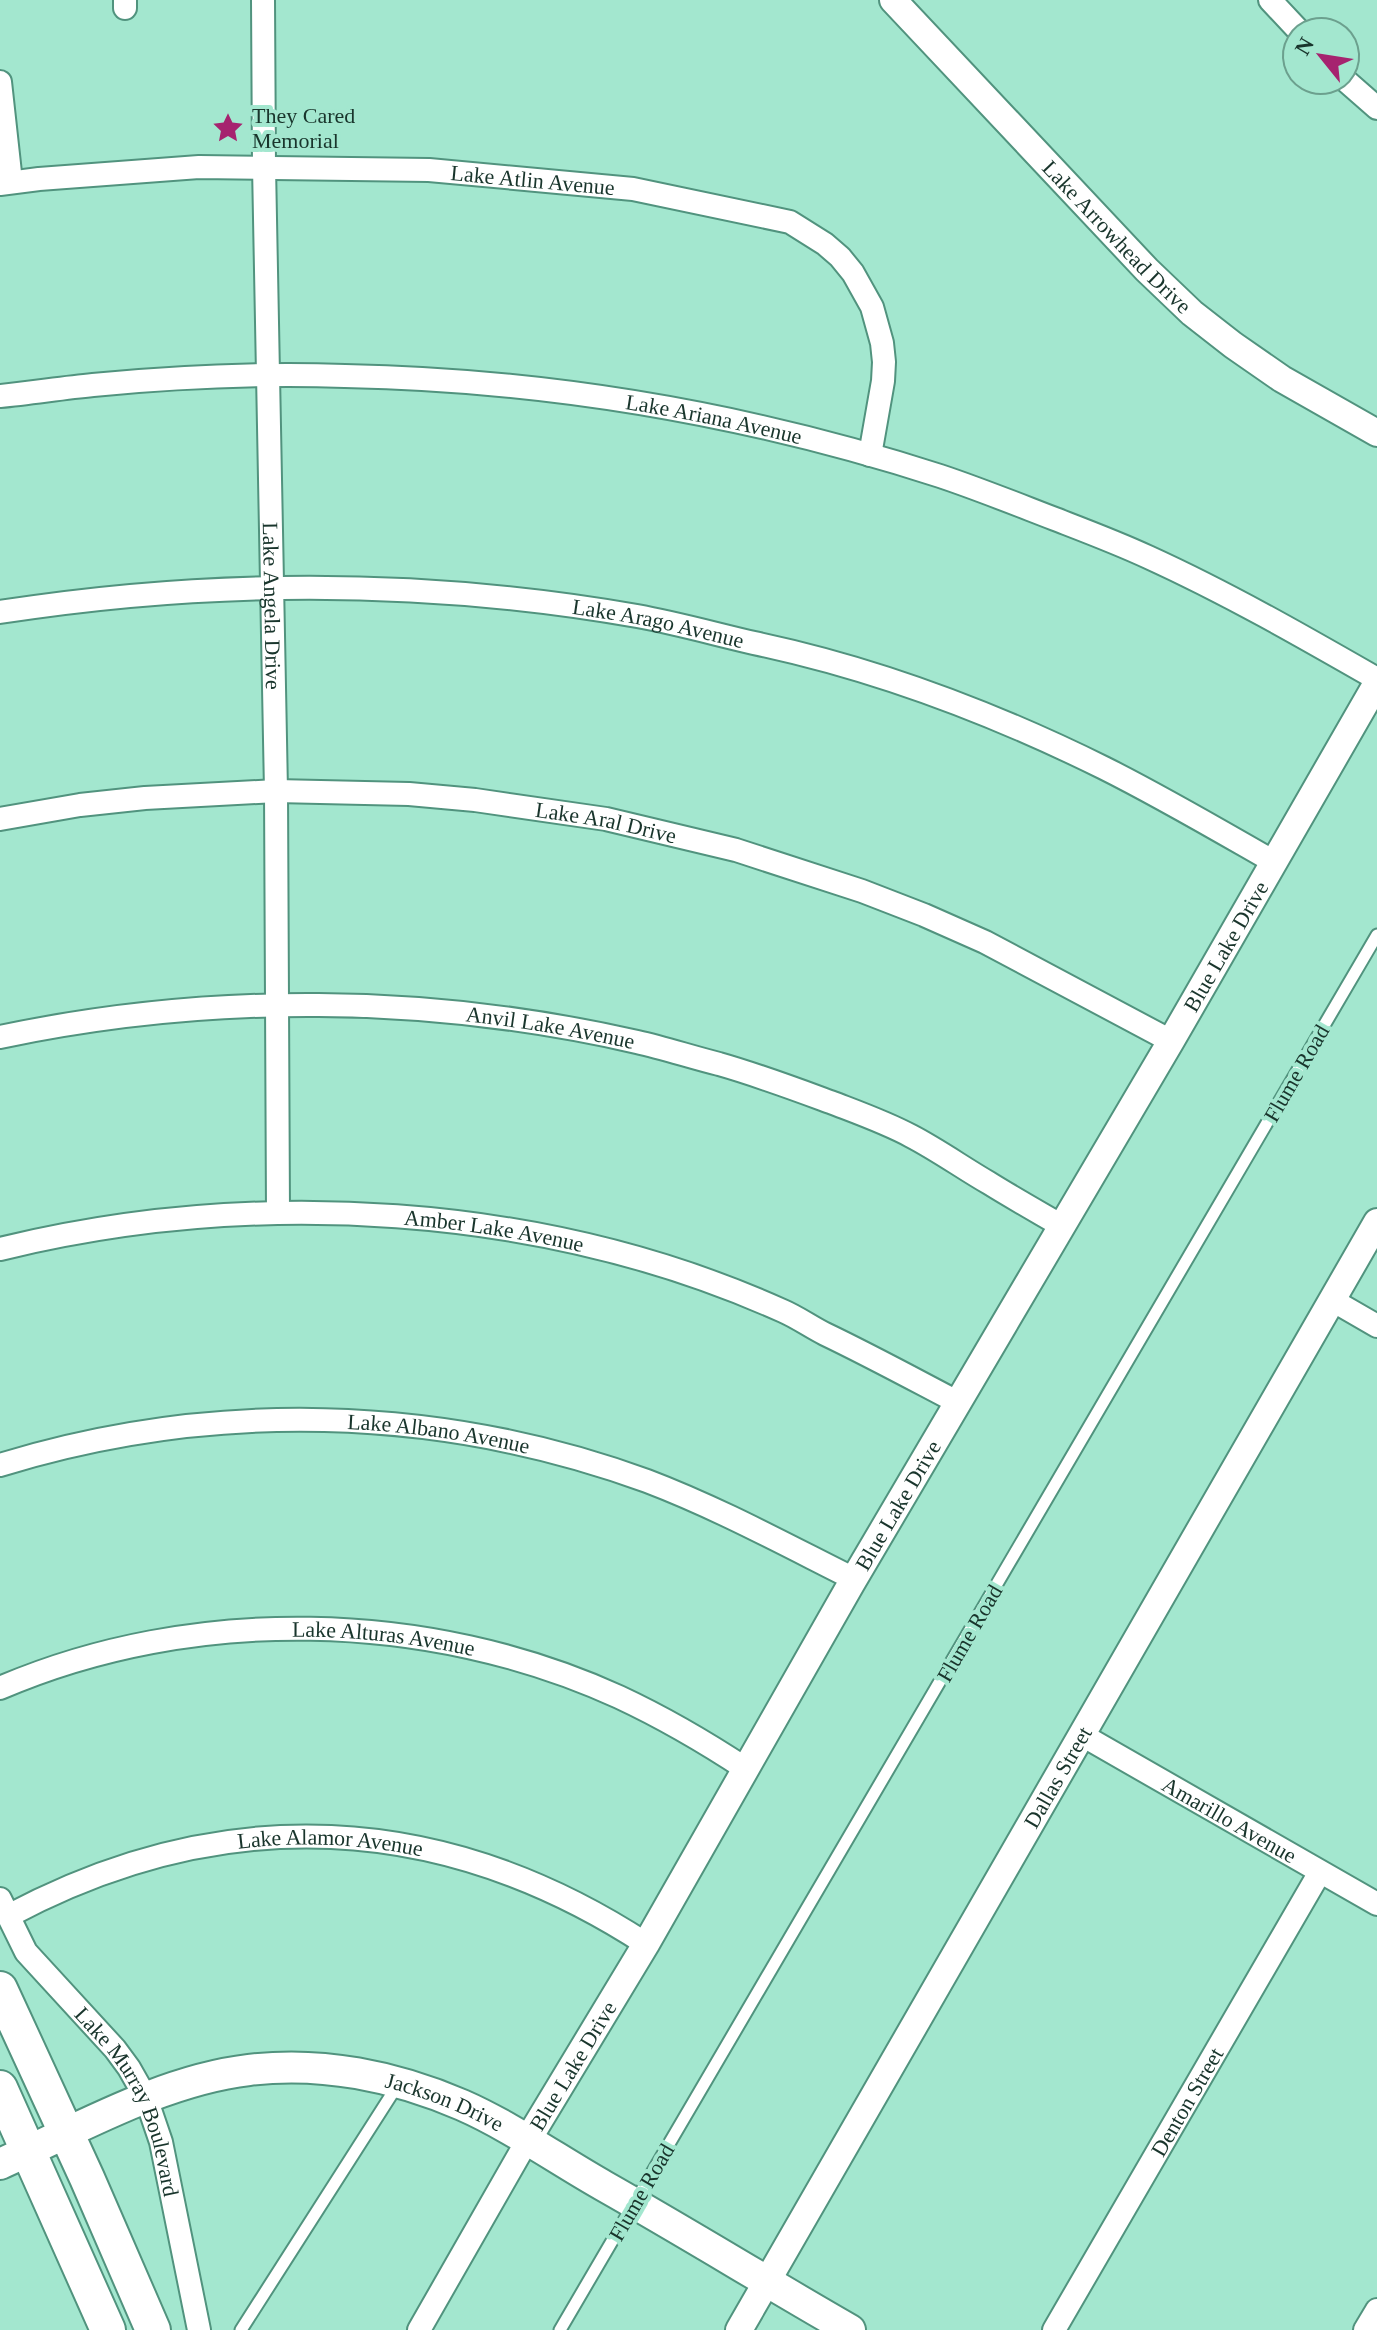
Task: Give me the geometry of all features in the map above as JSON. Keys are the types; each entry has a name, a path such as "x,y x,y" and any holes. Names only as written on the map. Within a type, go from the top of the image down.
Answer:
{"main road":[{"path":"0,1989 153,2330"},
{"name":"Jackson Drive","path":"15,2157 146,2098 207,2078 248,2070 294,2067 339,2070 399,2082 464,2106 850,2330"},
{"path":"0,2088 15,2157 108,2330"}],"street":[{"name":"Lake Angela Drive","path":"263,0 276,791 278,1212"},
{"name":"Lake Arrowhead Drive","path":"893,0 1147,270 1192,313 1282,379 1377,433"},
{"path":"1270,0 1285,16"},
{"path":"0,82 6,183"},
{"path":"1361,94 1377,108"},
{"name":"Lake Atlin Avenue","path":"6,183 199,167 429,170 633,189 790,222 840,257 864,290 872,307 884,362 870,455"},
{"name":"Lake Ariana Avenue","path":"0,396 120,383 268,375 420,379 555,391 722,418 870,455 1009,500 1212,587 1377,681"},
{"name":"Lake Arago Avenue","path":"0,612 126,595 271,586 428,590 557,603 640,616 768,645 920,691 1103,767 1274,862"},
{"name":"Blue Lake Drive","path":"419,2330 527,2141 646,1944 854,1579 1171,1041 1377,681"},
{"name":"Lake Aral Drive","path":"0,819 145,798 276,791 384,792 475,800 606,819 736,850 862,891 985,942 1171,1041"},
{"name":"Anvil Lake Avenue","path":"0,1037 137,1014 276,1004 414,1008 542,1023 639,1042 730,1067 852,1110 912,1136 1062,1226"},
{"name":"Amber Lake Avenue","path":"0,1249 115,1226 192,1216 344,1213 457,1222 569,1242 692,1276 785,1311 959,1403"},
{"name":"Dallas Street","path":"739,2330 1377,1222"},
{"path":"1332,1300 1377,1326"},
{"name":"Lake Albano Avenue","path":"0,1465 129,1434 232,1421 334,1420 440,1429 545,1450 647,1482 733,1518 854,1579"},
{"name":"Lake Alturas Avenue","path":"0,1688 98,1655 191,1636 285,1629 381,1633 478,1649 572,1678 662,1718 746,1769"},
{"name":"Amarillo Avenue","path":"1082,1735 1377,1904"},
{"name":"Lake Alamor Avenue","path":"4,1907 155,1856 233,1841 273,1837 339,1838 431,1850 506,1872 579,1903 646,1944"},
{"name":"Denton Street","path":"1054,2330 1320,1872"},
{"name":"Lake Murray Boulevard","path":"4,1907 26,1952 115,2049 146,2098 161,2142 199,2330"},
{"path":"1365,2330 1377,2310"}],"lane":[{"name":"Flume Road","path":"560,2330 1377,935"},
{"path":"241,2330 399,2082"}],"place":[{"name":"They Cared Memorial","path":"228,128"}]}
